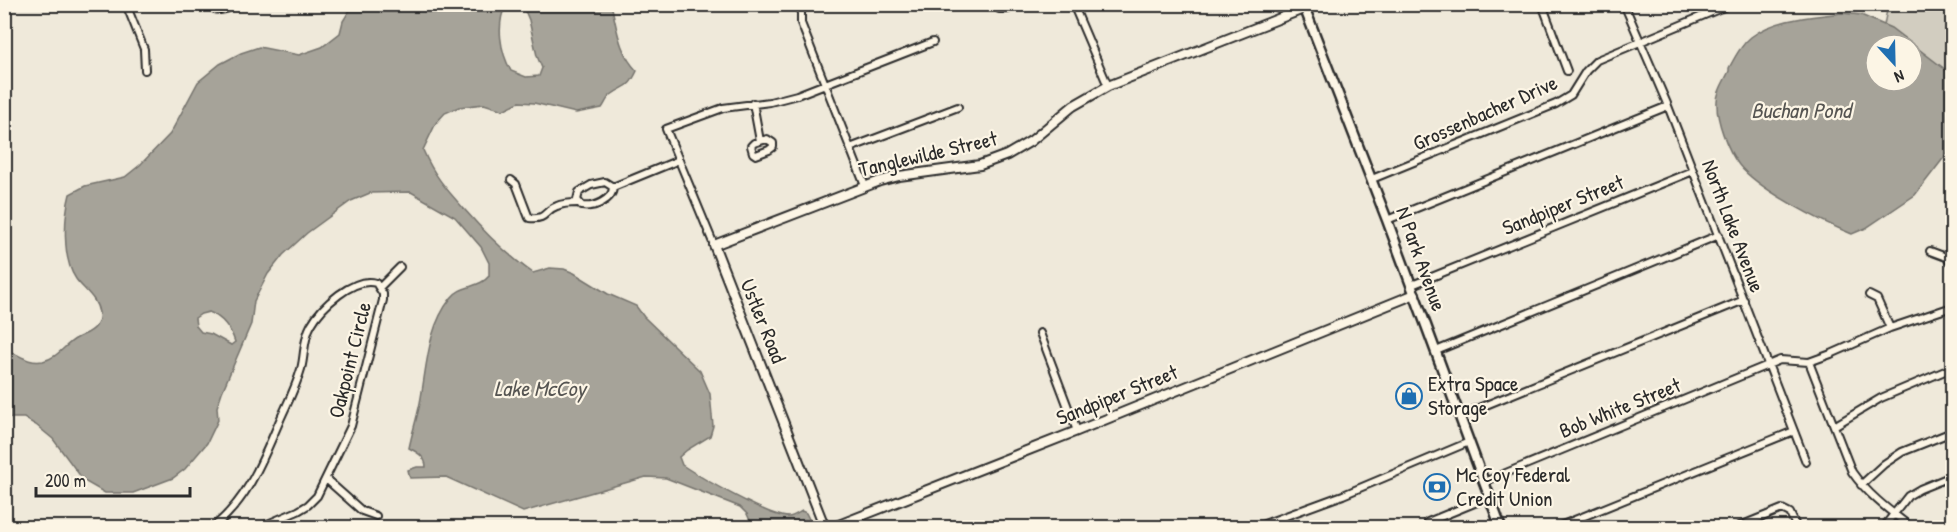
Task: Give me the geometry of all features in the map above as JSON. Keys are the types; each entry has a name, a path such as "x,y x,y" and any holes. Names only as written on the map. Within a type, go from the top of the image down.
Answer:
{"main road":[{"name":"N Park Avenue","path":"1304,7 1388,220 1501,528"}],"street":[{"path":"126,4 144,49 145,70"},
{"path":"209,4 215,10 223,10 234,4"},
{"path":"803,4 801,23 865,186"},
{"path":"996,4 999,9 1008,9 1018,4"},
{"path":"1073,4 1108,87"},
{"name":"Tanglewilde Street","path":"714,245 865,186 898,176 980,165 1007,155 1032,141 1073,106 1108,87 1316,4"},
{"path":"1542,4 1567,71"},
{"name":"North Lake Avenue","path":"1624,4 1668,106 1806,462"},
{"name":"Grossenbacher Drive","path":"1372,179 1556,105 1571,95 1586,71 1597,60 1731,4"},
{"path":"760,141 753,103 770,102 825,85 933,42"},
{"name":"Ustler Road","path":"753,103 723,108 666,129 825,528"},
{"path":"1388,220 1668,106"},
{"path":"850,148 958,107"},
{"path":"613,187 679,160"},
{"name":"Sandpiper Street","path":"1412,285 1693,171"},
{"path":"511,180 516,184 530,218 545,217 555,206 578,202"},
{"path":"605,182 613,187 610,197 591,206 582,206 576,197 579,192 591,185 605,182"},
{"path":"1436,351 1719,235"},
{"path":"1930,251 1946,257 1953,264"},
{"path":"380,287 400,267"},
{"name":"Oakpoint Circle","path":"218,526 236,506 256,475 301,369 305,339 315,318 330,301 343,292 369,281 376,283 380,287 383,300 356,408 351,426 326,479 317,496 308,505 258,528"},
{"name":"Sandpiper Street","path":"831,528 1415,294"},
{"path":"1869,295 1876,299 1890,328"},
{"path":"1459,416 1744,300"},
{"path":"1912,528 1861,484 1852,472 1809,362 1890,328 1953,307"},
{"path":"1040,333 1077,431"},
{"name":"Bob White Street","path":"1484,482 1780,360 1809,362"},
{"path":"1834,426 1881,398 1953,369"},
{"path":"1555,528 1794,431"},
{"path":"1861,484 1902,452 1953,432"},
{"path":"1253,528 1342,495 1469,442"},
{"path":"1883,528 1908,496 1953,476"},
{"path":"326,479 362,511 376,516"},
{"path":"1428,522 1489,497"},
{"path":"1735,528 1782,509 1790,513 1797,528"},
{"path":"1942,528 1953,523"}],"shaded area":[{"path":"1888,5 1952,5 1952,85 1924,57 1924,33 1882,33"}],"water":[{"name":"Lake McCoy","path":"506,4 500,29 504,55 511,71 526,77 539,76 542,68 529,20 518,5 611,4 622,48 637,71 629,84 610,96 602,108 576,113 534,103 519,102 503,110 484,104 459,107 445,113 436,123 423,150 436,175 447,189 497,244 514,259 533,273 550,268 564,269 608,294 636,306 644,317 700,371 710,394 713,426 710,436 679,457 682,465 719,487 780,516 789,517 802,511 806,513 813,527 753,527 747,514 740,507 666,478 646,477 523,512 446,477 410,478 408,470 426,467 423,458 409,448 420,403 429,348 437,322 455,294 481,283 489,276 489,263 481,247 455,217 411,192 370,193 351,201 307,233 283,255 268,274 254,301 251,324 222,392 217,407 218,420 207,443 185,469 173,478 133,493 105,493 84,481 53,439 36,425 24,418 5,418 5,350 32,361 43,361 92,330 99,320 96,303 76,279 68,261 66,214 70,194 85,186 125,177 140,165 170,134 198,82 220,64 259,47 299,55 322,47 340,33 343,21 353,5","holes":["209,312 222,320 231,333 235,342 231,345 211,334 201,332 196,326 195,318"]},
{"name":"Buchan Pond","path":"1842,13 1861,15 1898,33 1864,33 1864,93 1924,93 1924,53 1946,70 1952,81 1952,144 1949,151 1915,195 1866,228 1852,234 1824,222 1776,195 1748,175 1730,151 1720,125 1717,109 1718,93 1741,47 1751,37 1772,26 1807,17"}],"place":[{"name":"Extra Space Storage","path":"1409,396"},
{"name":"Mc Coy Federal Credit Union","path":"1437,487"}]}
